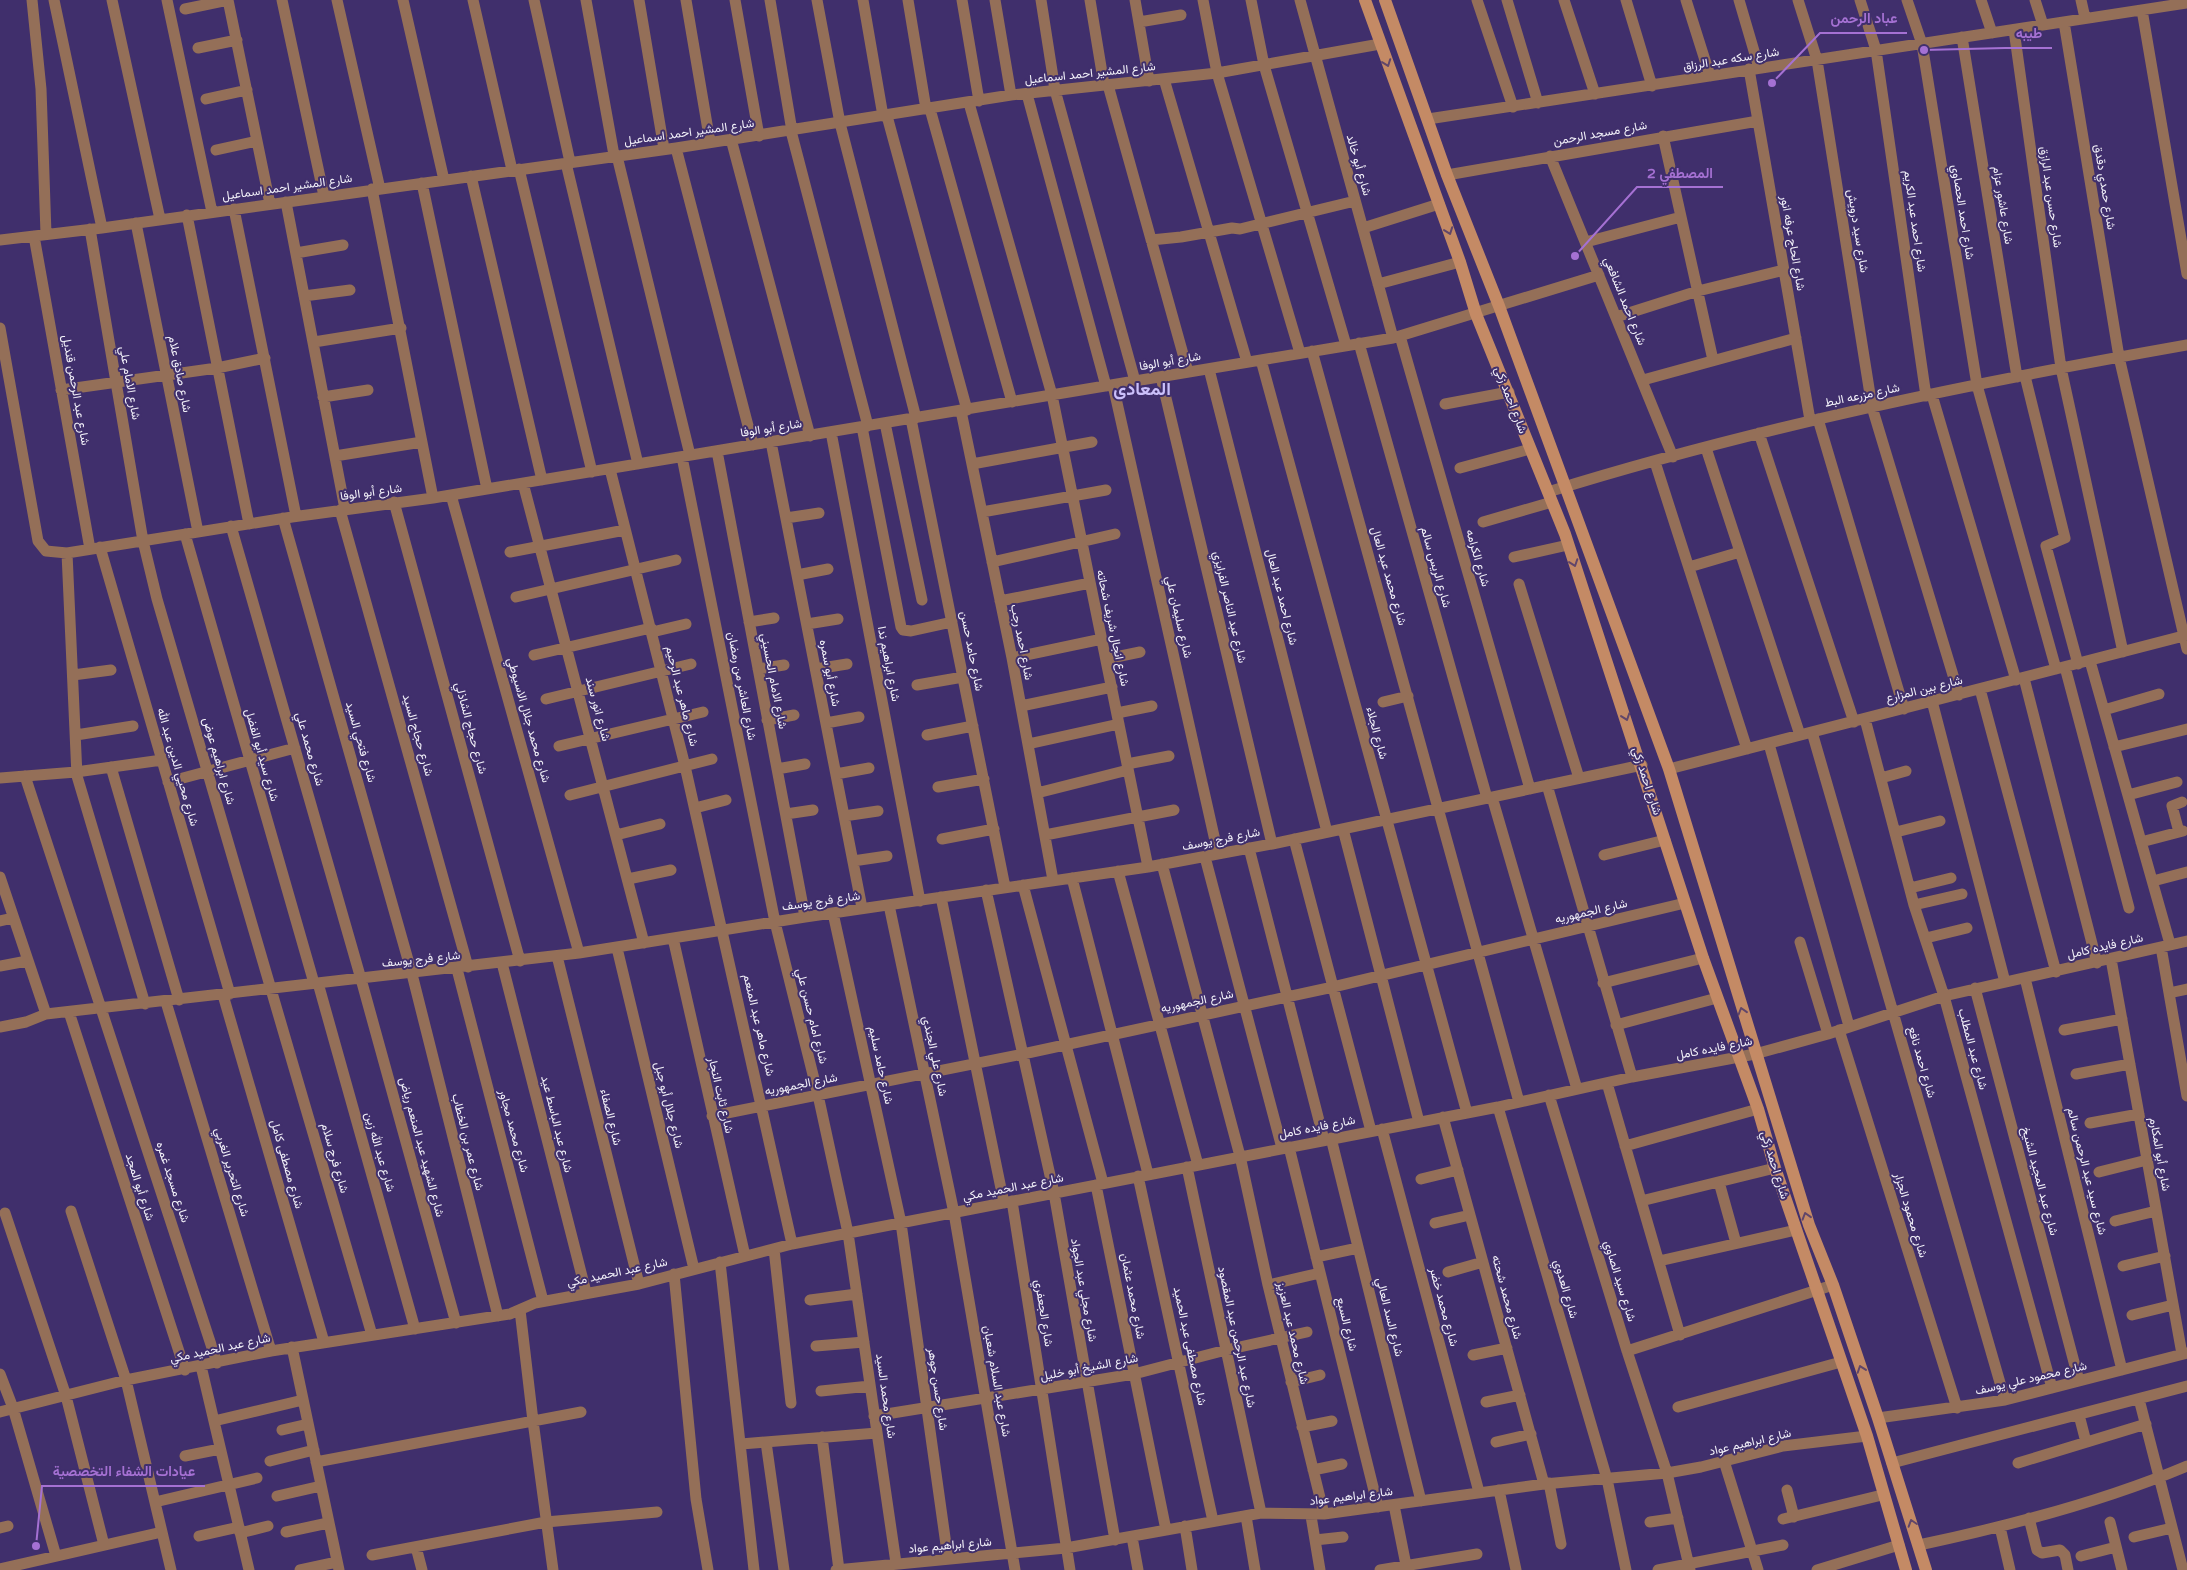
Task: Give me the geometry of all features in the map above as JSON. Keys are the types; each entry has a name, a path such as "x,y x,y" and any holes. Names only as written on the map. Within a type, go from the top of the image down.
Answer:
{"street":[{"name":"شارع عبد الرحمن قنديل","path":"32,0 41,89 40,235 62,390 95,548"},
{"path":"54,0 102,228"},
{"path":"112,0 160,219"},
{"path":"167,0 212,212"},
{"path":"185,9 228,0 270,204"},
{"path":"282,0 324,196"},
{"path":"337,0 376,189 433,498"},
{"path":"403,0 444,180"},
{"path":"473,0 592,472"},
{"path":"534,0 568,162 638,464"},
{"name":"شارع العاشر من رمضان","path":"586,0 615,156 686,456 774,922"},
{"path":"638,0 670,148 753,445"},
{"path":"686,0 710,142"},
{"path":"735,0 759,136"},
{"path":"770,0 792,131 865,427 901,627 903,630 911,631 952,622"},
{"name":"شارع حامد حسن","path":"817,0 840,123 914,419 1005,887"},
{"name":"شارع احمد رجب","path":"863,0 885,116 964,410 972,464 1012,658 1053,880"},
{"path":"908,0 928,109 1012,402"},
{"name":"شارع انجال شريف شحاته","path":"962,0 974,102 1052,395 1148,866"},
{"path":"995,0 1011,95"},
{"path":"1041,0 1055,90 1135,381"},
{"path":"1090,0 1106,85 1188,372"},
{"path":"1135,0 1149,81"},
{"path":"1203,0 1217,73 1300,353"},
{"path":"1251,0 1264,65 1346,345"},
{"name":"شارع أبو خالد","path":"1300,0 1378,284 1396,337"},
{"name":"شارع احمد زكي","path":"1365,0 1460,262 1476,314 1509,392 1568,545 1642,765 1703,958 1758,1109 1775,1168 1840,1362 1867,1436 1882,1495 1906,1570"},
{"name":"شارع احمد زكي","path":"1385,0 1447,175 1499,306 1669,769 1809,1225 1833,1285 1878,1418 1926,1570"},
{"path":"1477,0 1513,107"},
{"path":"1507,0 1538,103"},
{"path":"1564,0 1595,94"},
{"path":"1626,0 1652,86"},
{"path":"1686,0 1710,76"},
{"name":"شارع الحاج عرفه انور","path":"1739,0 1754,69 1758,121 1796,338 1814,420 1904,709"},
{"name":"شارع سيد درويش","path":"1798,0 1817,60 1872,407 1959,695"},
{"name":"شارع احمد عبد الكريم","path":"1860,0 1876,50 1929,395 2020,679 2097,963"},
{"name":"شارع احمد الحصاوي","path":"1907,0 1922,44 1978,385 2129,908"},
{"path":"1982,0 1992,33"},
{"path":"2034,0 2043,25"},
{"path":"2081,0 2085,18"},
{"name":"شارع سكه عبد الرزاق","path":"1428,120 2064,22 2134,7 2183,2"},
{"path":"2134,7 2187,274"},
{"path":"1139,22 1181,15"},
{"name":"شارع حمدي دقدق","path":"2064,22 2119,357 2186,636 2187,649"},
{"name":"شارع حسن عبد الرازق","path":"2014,30 2062,368 2123,652"},
{"name":"شارع عاشور عزام","path":"1962,37 2021,376 2065,538 2046,546 2078,664"},
{"path":"198,48 237,40"},
{"name":"شارع المشير احمد اسماعيل","path":"0,240 102,228 759,136 1011,95 1217,73 1380,44"},
{"path":"1164,79 1247,362"},
{"path":"206,99 247,90"},
{"name":"شارع سليمان علي","path":"1027,94 1110,386 1218,854"},
{"name":"شارع مسجد الرحمن","path":"1447,175 1758,121"},
{"path":"1663,136 1713,360"},
{"path":"731,140 810,436"},
{"path":"216,150 257,141"},
{"name":"شارع احمد الشافعي","path":"1550,156 1673,457"},
{"path":"470,176 542,480"},
{"path":"422,183 487,489"},
{"path":"1151,240 1232,228 1240,229 1355,200"},
{"name":"شارع حجاج السيد","path":"286,202 335,456 342,510 463,968"},
{"path":"1363,228 1439,204"},
{"path":"234,209 296,516"},
{"path":"187,215 249,524"},
{"path":"1586,242 1681,218"},
{"name":"شارع صادق علام","path":"136,223 198,532"},
{"name":"شارع الامام علي","path":"90,229 143,540"},
{"path":"296,252 343,245"},
{"path":"1378,284 1460,262"},
{"path":"1616,317 1698,291 1784,270"},
{"name":"شارع أبو الوفا","path":"0,328 38,541 46,551 67,552 296,516 433,498 1396,337 1599,275"},
{"path":"304,296 350,290"},
{"path":"314,342 401,328"},
{"name":"شارع الكرامه","path":"1396,337 1530,788"},
{"path":"1642,380 1796,338"},
{"name":"شارع الريس سالم","path":"1359,343 1490,797 1578,1089"},
{"name":"شارع مزرعه البط","path":"1483,522 1550,497 1565,487 1758,433 2021,376 2187,345"},
{"name":"شارع محمد عبد العال","path":"1312,351 1440,808 1519,1102"},
{"path":"62,390 217,368 264,358"},
{"name":"شارع الجلاء","path":"1261,360 1467,1113"},
{"name":"شارع احمد عبد العال","path":"1209,369 1327,832"},
{"name":"شارع عبد الناصر الفرايزي","path":"1161,377 1272,844"},
{"path":"323,397 368,390"},
{"path":"1445,404 1509,392"},
{"path":"885,423 922,600"},
{"name":"شارع ابراهيم ندا","path":"831,432 920,900"},
{"name":"شارع عبد المطلب","path":"1758,433 1881,778 1914,905 1944,996 2052,1388"},
{"path":"335,456 422,442"},
{"name":"شارع أبو سمره","path":"771,442 862,908"},
{"path":"972,464 1092,442"},
{"path":"1706,448 1800,735"},
{"path":"1460,468 1530,449"},
{"name":"شارع الامام الحسيني","path":"718,451 748,622 805,917"},
{"path":"1655,462 1747,749"},
{"name":"شارع ماهر عبد الرحيم","path":"610,469 674,719 723,930"},
{"name":"شارع انور سند","path":"522,483 552,589 644,943"},
{"path":"982,512 1106,490"},
{"name":"شارع محمد جلال الاسيوطي","path":"451,495 579,953"},
{"name":"شارع حجاج الشاذلي","path":"394,502 520,961"},
{"path":"786,518 819,513"},
{"name":"شارع فتحي السيد","path":"283,518 412,974"},
{"name":"شارع محمد علي","path":"231,526 361,979"},
{"path":"510,552 625,530"},
{"name":"شارع سيد أبو الفضل","path":"185,534 249,761 316,983"},
{"path":"992,562 1115,534"},
{"name":"شارع ابراهيم عوض","path":"143,540 157,599 271,989"},
{"path":"1514,557 1568,545"},
{"name":"شارع محيي الدين عبد الله","path":"95,548 162,760 226,994"},
{"path":"67,552 76,772 145,1004"},
{"path":"1689,567 1740,552"},
{"path":"516,598 676,560"},
{"path":"797,575 828,569"},
{"path":"1000,601 1090,583"},
{"path":"1519,584 1579,778"},
{"path":"748,622 774,618"},
{"path":"807,624 838,618"},
{"path":"534,655 686,624"},
{"name":"شارع بين المزارع","path":"1669,769 2186,636"},
{"path":"1012,658 1102,639"},
{"path":"1106,659 1140,652"},
{"path":"2090,661 2153,881 2166,946 2169,993 2182,1034 2187,1096"},
{"path":"546,699 691,664"},
{"path":"816,669 847,664"},
{"path":"758,669 784,665"},
{"path":"73,675 111,670"},
{"path":"917,685 963,676"},
{"path":"1021,706 1112,687"},
{"path":"1980,689 2056,972"},
{"path":"2104,710 2159,694"},
{"path":"1383,702 1408,696"},
{"path":"1932,702 2005,982"},
{"path":"1028,744 1118,719 1152,706"},
{"path":"559,746 704,712"},
{"path":"767,720 794,715"},
{"path":"826,722 859,717"},
{"path":"76,736 133,726"},
{"path":"927,735 973,726"},
{"path":"2114,747 2187,729"},
{"name":"شارع احمد نافع","path":"1812,732 2005,1400"},
{"name":"شارع محمود الجزار","path":"1769,744 1844,1028 1956,1408"},
{"path":"168,782 295,748"},
{"path":"1037,793 1169,756"},
{"path":"570,795 712,759"},
{"path":"0,778 76,772 162,760"},
{"path":"777,769 805,764"},
{"name":"شارع فرج يوسف","path":"0,1027 26,1022 46,1014 102,1010 617,948 862,908 1206,857 1642,765"},
{"path":"111,767 179,1000"},
{"path":"836,774 869,768"},
{"path":"1881,778 1906,771"},
{"name":"شارع مسجد غمره","path":"25,776 217,1363"},
{"path":"938,787 984,779"},
{"path":"2128,795 2177,782"},
{"path":"1547,785 1603,983 1632,1077"},
{"path":"695,808 726,800"},
{"path":"2141,842 2181,832 2172,806 2182,802"},
{"path":"786,814 813,810"},
{"path":"1045,834 1174,810"},
{"path":"844,816 878,811"},
{"path":"1896,832 1940,821"},
{"path":"616,834 660,824"},
{"path":"942,839 994,829"},
{"path":"1343,829 1419,1122"},
{"name":"شارع محمد خضر","path":"1294,839 1333,987 1376,1130 1479,1492"},
{"path":"1604,855 1665,840"},
{"name":"شارع السد العالي","path":"1249,848 1287,997 1358,1248 1421,1501"},
{"path":"853,861 887,856"},
{"name":"شارع السبع","path":"1206,857 1245,1006 1316,1257 1378,1507"},
{"name":"شارع محمد عبد العزيز","path":"1162,864 1240,1156 1280,1338 1324,1514"},
{"path":"628,879 670,870"},
{"name":"شارع عبد الرحمن عبد المقصود","path":"1118,871 1160,1023 1192,1166 1226,1350 1261,1514"},
{"path":"2153,881 2187,872"},
{"path":"0,877 46,1014"},
{"name":"شارع مصطفى عبد الحميد","path":"1072,878 1112,1034 1143,1175 1179,1362 1213,1521"},
{"path":"1910,888 1951,878"},
{"name":"شارع محمد عثمان","path":"1023,885 1066,1044 1100,1184 1134,1374 1166,1530"},
{"name":"شارع مجلي عبد الجواد","path":"986,890 1054,1193 1115,1540"},
{"path":"1914,905 1962,894"},
{"name":"شارع الجعفري","path":"941,897 975,1063 1008,1202 1043,1390 1070,1570"},
{"name":"شارع الجمهوريه","path":"712,1116 1023,1054 1333,987 1685,903"},
{"name":"شارع علي الجندي","path":"889,905 954,1213"},
{"name":"شارع حامد سليم","path":"833,913 901,1223"},
{"path":"0,921 13,918"},
{"name":"شارع امام حسن علي","path":"774,922 818,1095 848,1233"},
{"path":"1926,938 1967,928"},
{"name":"شارع ماهر عبد المنعم","path":"723,930 792,1244"},
{"name":"شارع ثابت النجار","path":"673,938 745,1256"},
{"name":"شارع فايده كامل","path":"1240,1156 1498,1107 1632,1077 1738,1058 1828,1034 1893,1011 1944,996 2097,963 2187,940"},
{"path":"1800,942 1828,1034"},
{"name":"شارع جلال أبو جبل","path":"617,948 694,1269"},
{"name":"شارع الصفاء","path":"557,956 638,1284"},
{"path":"1603,983 1703,958"},
{"name":"شارع أبو المكارم","path":"2111,959 2173,1304 2185,1354"},
{"path":"0,966 27,961"},
{"name":"شارع عبد الباسط عيد","path":"502,963 586,1292"},
{"name":"شارع محمد مجاور","path":"463,968 543,1301"},
{"name":"شارع عمر بن الخطاب","path":"412,974 498,1316"},
{"name":"شارع سيد عبد الرحمن سالم","path":"2025,978 2122,1370"},
{"name":"شارع الشهيد عبد المنعم رياض","path":"361,979 456,1323"},
{"name":"شارع عبد الله زين","path":"316,983 415,1329"},
{"name":"شارع عبد المجيد الشيخ","path":"1975,988 2078,1381"},
{"name":"شارع فرج سلام","path":"271,989 372,1335"},
{"path":"2169,993 2187,989"},
{"name":"شارع مصطفى كامل","path":"226,994 324,1342"},
{"path":"1616,1025 1717,998"},
{"name":"شارع التحرير الغربي","path":"166,1002 271,1350"},
{"name":"شارع أبو المجد","path":"69,1012 185,1370"},
{"path":"2064,1030 2122,1019"},
{"path":"2076,1074 2130,1064"},
{"path":"1607,1083 1680,1335"},
{"name":"شارع سيد الصاوي","path":"1549,1095 1627,1351 1667,1473 1690,1567"},
{"name":"شارع العدوي","path":"1498,1107 1607,1479 1626,1570"},
{"path":"1625,1146 1758,1109"},
{"path":"2090,1123 2139,1114"},
{"name":"شارع محمد شحته","path":"1443,1117 1531,1434 1547,1484 1561,1544"},
{"name":"شارع عبد الحميد مكي","path":"0,1412 126,1380 185,1370 271,1350 498,1316 543,1301 638,1284 792,1244 1240,1156"},
{"path":"2099,1172 2147,1160"},
{"path":"1641,1201 1775,1168"},
{"path":"1421,1179 1458,1170"},
{"path":"1719,1182 1736,1243"},
{"path":"2115,1221 2156,1211"},
{"path":"71,1212 126,1380 171,1570"},
{"path":"5,1213 66,1396 104,1545"},
{"name":"شارع عبد السلام شعبان","path":"954,1213 1015,1570"},
{"path":"1435,1223 1470,1215"},
{"name":"شارع حسن جوهر","path":"901,1223 927,1408 954,1563"},
{"path":"1659,1261 1796,1230"},
{"name":"شارع محمد السيد","path":"848,1233 896,1563"},
{"path":"1316,1257 1358,1248"},
{"path":"774,1249 791,1403"},
{"path":"2123,1266 2165,1256"},
{"path":"720,1262 754,1570"},
{"path":"1448,1272 1483,1262"},
{"path":"1268,1285 1320,1273"},
{"path":"674,1274 696,1499 708,1570"},
{"path":"1627,1351 1817,1292 1833,1285"},
{"path":"810,1300 857,1294"},
{"path":"2132,1315 2173,1304"},
{"path":"520,1310 553,1570"},
{"name":"شارع الشيخ أبو خليل","path":"874,1416 1134,1374 1226,1350 1307,1332"},
{"path":"816,1346 864,1342"},
{"path":"292,1347 338,1566 300,1570"},
{"path":"1473,1355 1507,1348"},
{"name":"شارع محمود علي يوسف","path":"1878,1418 2005,1400 2185,1354"},
{"path":"1678,1408 1840,1362"},
{"path":"201,1366 248,1570"},
{"path":"0,1374 13,1408 56,1556"},
{"path":"1291,1382 1320,1376"},
{"path":"821,1391 870,1386"},
{"path":"1892,1463 2187,1387"},
{"path":"1486,1402 1520,1395"},
{"path":"2139,1399 2184,1570"},
{"path":"214,1421 303,1400"},
{"path":"270,1461 315,1456 582,1412"},
{"path":"2080,1415 2086,1442"},
{"path":"1302,1427 1332,1421"},
{"path":"282,1430 308,1424"},
{"path":"2018,1463 2146,1424"},
{"path":"741,1444 877,1433"},
{"path":"1496,1442 1531,1434"},
{"name":"شارع ابراهيم عواد","path":"838,1570 859,1569 896,1563 909,1566 954,1563 1066,1548 1261,1514 1311,1516 1479,1492 1667,1473 1783,1446 1867,1436"},
{"path":"822,1437 838,1570"},
{"path":"766,1442 784,1570"},
{"path":"185,1456 220,1449"},
{"path":"1724,1461 1758,1570"},
{"path":"1313,1470 1342,1464"},
{"path":"1919,1546 2000,1527 2159,1477 2187,1466"},
{"path":"155,1502 257,1478"},
{"path":"277,1496 321,1486"},
{"path":"1499,1490 1516,1570"},
{"path":"1787,1490 1789,1518 1882,1495"},
{"path":"1394,1505 1407,1568"},
{"path":"372,1554 546,1522 657,1512"},
{"path":"1246,1516 1255,1570"},
{"path":"1311,1516 1320,1570"},
{"path":"1650,1522 1678,1518"},
{"path":"2029,1518 2037,1550 2042,1553 2060,1550 2065,1555 2068,1570"},
{"path":"2110,1522 2122,1570"},
{"path":"286,1532 328,1523"},
{"path":"199,1536 268,1526"},
{"path":"1184,1526 1192,1570"},
{"path":"2000,1527 2010,1570"},
{"path":"2134,1537 2172,1528"},
{"path":"0,1569 162,1532"},
{"path":"1132,1537 1138,1570"},
{"path":"1315,1540 1343,1537"},
{"path":"1658,1570 1690,1567 1782,1545"},
{"path":"1817,1570 1899,1545"},
{"path":"2081,1556 2116,1546"},
{"path":"416,1547 422,1570"},
{"path":"1380,1570 1407,1568 1477,1554"}],"place":[{"name":"طيبه","path":"1924,50"},
{"name":"عباد الرحمن","path":"1772,83"},
{"name":"المصطفي 2","path":"1575,256"},
{"name":"عيادات الشفاء التخصصية","path":"36,1546"}],"district":[{"name":"المعادى","path":"1142,389"}]}
